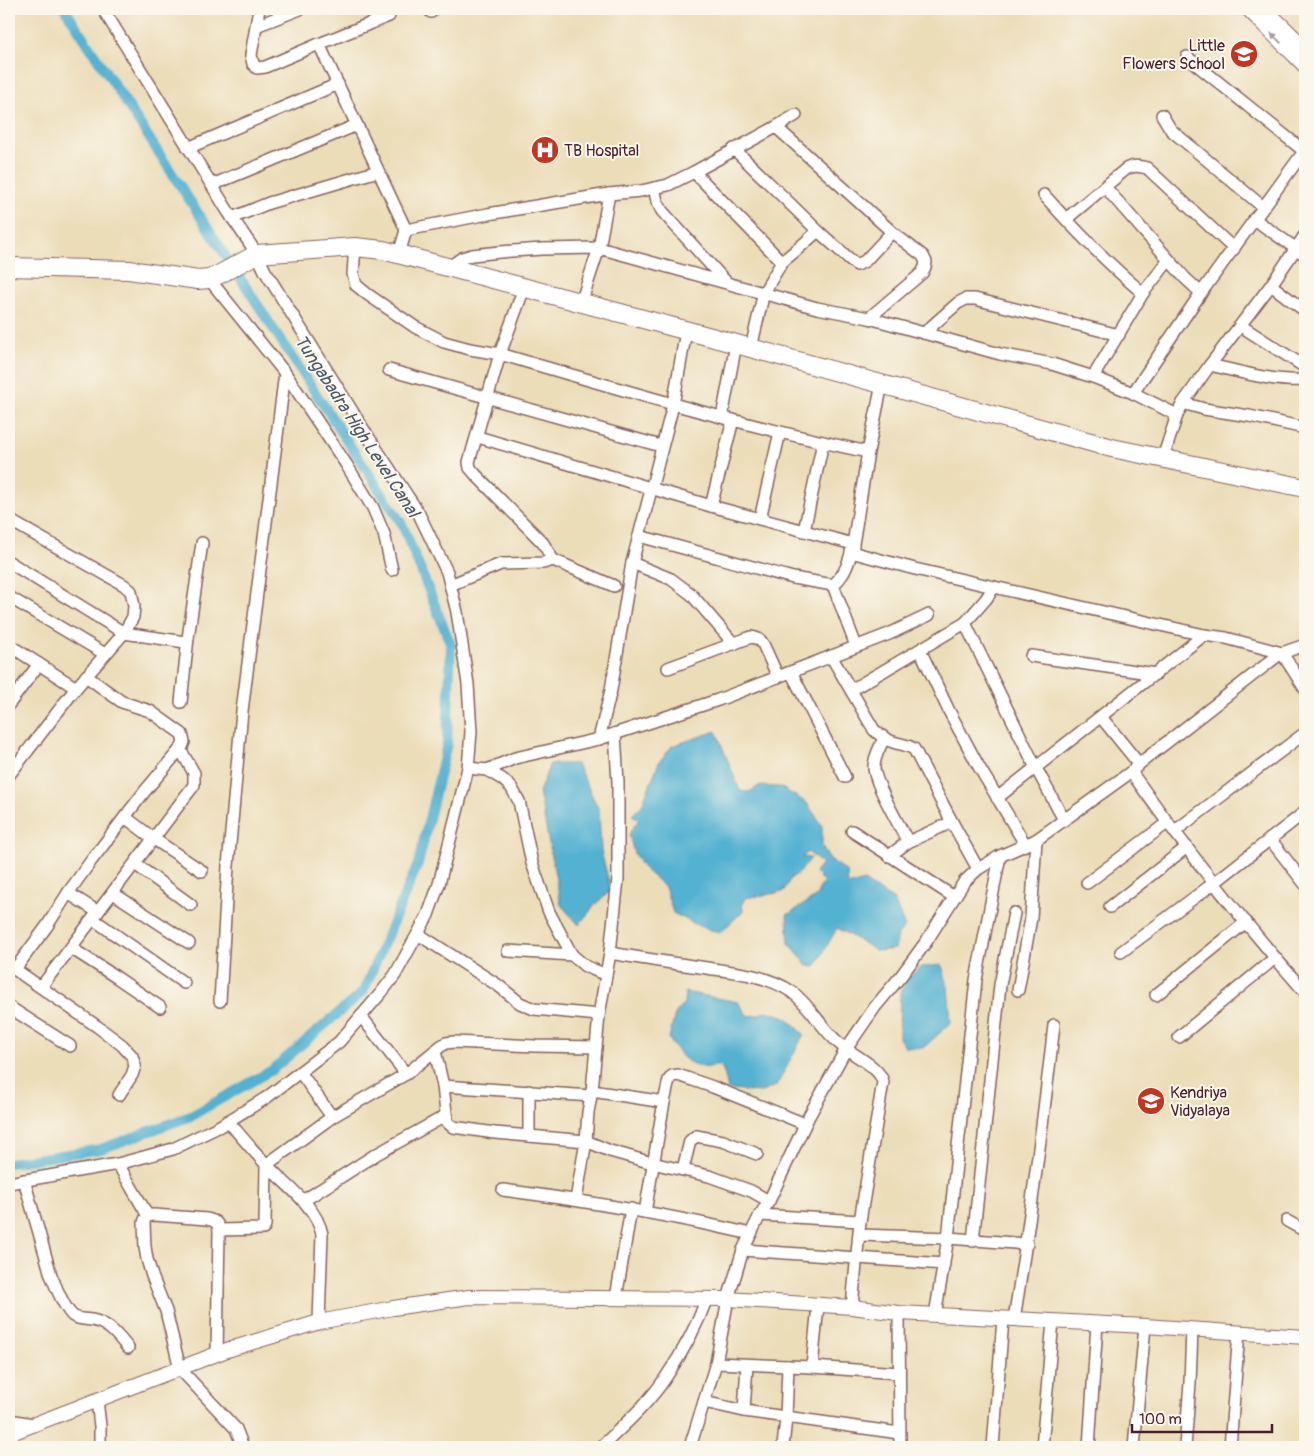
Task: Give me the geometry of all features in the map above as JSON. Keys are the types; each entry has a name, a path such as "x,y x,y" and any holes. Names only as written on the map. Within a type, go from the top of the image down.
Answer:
{"main road":[{"path":"9,267 129,270 190,280 214,276 254,255 355,247 383,250 686,330 1112,448 1305,488"}],"street":[{"path":"9,1183 118,1164 173,1148 228,1121 266,1098 339,1042 395,975 428,915 439,884 468,768 471,732 468,684 457,612 447,572 418,512 254,255 103,9"},
{"path":"259,9 251,55 253,64 258,68 265,68 390,16"},
{"path":"256,26 300,9"},
{"path":"1248,9 1305,66"},
{"path":"1265,9 1305,48"},
{"path":"319,44 406,230 399,254"},
{"path":"1133,393 1201,293 1305,150 1188,57"},
{"path":"188,148 338,84"},
{"path":"406,230 488,214 668,185 796,115"},
{"path":"1162,115 1172,130 1264,207"},
{"path":"212,185 357,125"},
{"path":"776,127 892,232 923,256 926,262 922,272 869,318"},
{"path":"734,149 857,265 865,260 892,232"},
{"path":"1066,219 1126,169 1131,166 1139,166 1147,168 1234,249"},
{"path":"232,218 269,203 378,171"},
{"path":"694,172 782,262"},
{"path":"1105,187 1169,260 1201,293"},
{"path":"654,188 662,211 726,282"},
{"path":"581,302 599,248 609,194"},
{"path":"1044,195 1114,269 1143,293"},
{"path":"1254,219 1300,252"},
{"path":"711,506 743,346 764,292 782,262 818,230"},
{"path":"1163,458 1177,415 1183,403 1271,285 1300,252 1305,235"},
{"path":"355,247 353,274 356,284 367,294 416,327 444,342 500,354 673,405 868,452"},
{"path":"448,267 462,258 500,252 599,248 817,308 869,318 1000,354 1052,364 1093,377 1133,393 1177,415"},
{"path":"1093,377 1143,293 1169,260"},
{"path":"214,276 285,373 373,508 384,534 392,570"},
{"path":"1271,285 1305,311"},
{"path":"524,288 500,354 469,462 470,468 543,543 553,560 614,586"},
{"path":"924,333 958,303 975,299 1118,335"},
{"path":"1241,326 1305,367"},
{"path":"599,738 611,690 632,562 673,405 686,330"},
{"path":"1210,365 1268,378 1305,380"},
{"path":"390,370 662,446"},
{"path":"220,1001 228,866 242,712 285,373"},
{"path":"834,585 846,571 852,548 868,452 882,384"},
{"path":"1183,403 1204,409 1305,428"},
{"path":"760,520 780,432"},
{"path":"478,436 711,506 804,531 852,548 994,587 1204,635 1226,638 1282,653 1305,689"},
{"path":"804,531 823,442"},
{"path":"9,520 124,585 131,592 134,606 133,617 124,633 76,688 9,775"},
{"path":"639,536 793,578 834,585"},
{"path":"181,702 202,543"},
{"path":"450,585 500,564 543,563 553,560"},
{"path":"9,562 124,633 185,642 188,638"},
{"path":"632,562 671,579 691,594 734,644"},
{"path":"834,585 856,646"},
{"path":"851,690 965,623 994,587"},
{"path":"9,596 105,654"},
{"path":"487,770 515,758 615,734 718,700 889,634 929,615"},
{"path":"965,623 1036,768 1064,820"},
{"path":"998,798 1204,635"},
{"path":"668,668 751,637 760,640 778,677"},
{"path":"9,645 76,688"},
{"path":"692,1447 716,1363 728,1298 750,1234 769,1201 805,1124 846,1049 875,1007 926,942 964,882 978,869 1000,856 1031,842 1064,820 1135,768 1282,653 1305,645"},
{"path":"920,650 948,711 998,798 1031,842 1031,918 1018,990"},
{"path":"831,656 874,730 884,738 893,742 907,744 914,749 978,869"},
{"path":"1031,656 1156,674"},
{"path":"9,704 39,664"},
{"path":"791,672 846,777"},
{"path":"86,676 122,702 150,711 179,732 184,738 184,742 68,893 47,926 12,967 122,1045 132,1056 135,1066 132,1075 119,1095"},
{"path":"1101,717 1171,827 1214,883 1305,992"},
{"path":"1087,883 1305,733"},
{"path":"576,1200 586,1141 599,1015 610,953 618,879 618,782 615,734"},
{"path":"884,738 875,757 874,769 878,784 908,842"},
{"path":"41,988 194,785 194,773 180,749"},
{"path":"468,768 487,770 511,787 519,801 535,872 549,912 572,955 585,966 606,975"},
{"path":"1121,952 1305,812"},
{"path":"125,817 202,871"},
{"path":"889,856 908,842 952,822"},
{"path":"852,831 954,897"},
{"path":"1270,839 1305,884"},
{"path":"1110,907 1187,847"},
{"path":"935,1315 948,1238 976,980 1000,856"},
{"path":"135,864 191,905"},
{"path":"68,893 95,916 184,983"},
{"path":"113,893 189,943"},
{"path":"974,1241 1000,986 1014,913"},
{"path":"1156,995 1246,922"},
{"path":"418,934 499,986 526,1007 599,1015"},
{"path":"71,948 160,1007"},
{"path":"508,951 572,955"},
{"path":"610,953 745,974 777,983 807,1005 830,1037 879,1072 883,1082 860,1221 852,1307"},
{"path":"1179,1037 1276,958"},
{"path":"9,1007 70,1046"},
{"path":"361,1016 406,1074"},
{"path":"993,1447 1009,1319 1027,1244 1054,1025"},
{"path":"266,1165 332,1117 406,1074 446,1043 596,1047"},
{"path":"435,1051 443,1086 448,1122 453,1127 586,1141 610,1151 726,1182 751,1191 769,1201"},
{"path":"300,1072 332,1117"},
{"path":"645,1212 664,1102 669,1080 672,1076 678,1075 714,1087 805,1124"},
{"path":"443,1086 592,1093 664,1102"},
{"path":"529,1091 529,1136"},
{"path":"304,1201 375,1155 447,1115"},
{"path":"228,1121 266,1165 304,1201 320,1223 322,1234 319,1322"},
{"path":"683,1169 690,1141 696,1136 723,1141 757,1154"},
{"path":"118,1164 148,1216"},
{"path":"219,1230 263,1229 265,1225 266,1165"},
{"path":"24,1180 51,1275 57,1290 71,1314 77,1318 96,1321 112,1329 128,1348"},
{"path":"503,1190 630,1209 750,1234"},
{"path":"616,1298 630,1209"},
{"path":"760,1215 860,1221"},
{"path":"217,1354 218,1224 214,1220 207,1219 148,1216 144,1220 147,1259 166,1311 180,1369 236,1429 243,1447"},
{"path":"1287,1221 1305,1231"},
{"path":"860,1235 948,1238 1027,1244"},
{"path":"743,1250 944,1264"},
{"path":"9,1434 217,1354 319,1322 393,1308 469,1297 728,1298 852,1307 899,1314 1145,1326 1305,1337"},
{"path":"602,1447 645,1403 666,1377 698,1322 706,1298"},
{"path":"812,1368 818,1305"},
{"path":"899,1314 900,1447"},
{"path":"1042,1447 1052,1321"},
{"path":"1089,1447 1097,1324"},
{"path":"1134,1447 1145,1326"},
{"path":"1185,1447 1192,1329"},
{"path":"1230,1447 1240,1332"},
{"path":"716,1363 899,1373"},
{"path":"744,1412 747,1365"},
{"path":"783,1447 788,1366"},
{"path":"97,1400 100,1447"},
{"path":"704,1402 744,1412 899,1434"},
{"path":"9,1420 33,1424"}],"water":[{"path":"716,731 740,791 749,792 759,786 780,787 807,803 822,826 822,846 830,860 847,872 848,886 864,881 894,900 905,927 898,935 895,949 877,951 837,928 816,966 806,965 789,943 787,915 817,896 824,882 815,873 822,864 808,852 802,857 811,858 799,873 791,878 783,892 745,898 742,904 743,911 720,933 699,926 673,913 665,887 642,867 634,853 629,834 639,819 632,815 642,805 659,762 672,746"},
{"path":"550,764 577,764 599,810 601,851 611,890 594,906 579,925 561,905 539,792"},
{"path":"942,965 948,986 951,1023 923,1048 905,1047 899,1038 900,992 908,978 921,967"},
{"path":"685,992 738,1002 748,1016 758,1015 766,1011 786,1017 804,1034 777,1085 762,1092 728,1090 721,1065 712,1067 697,1066 679,1053 669,1039 675,1014 684,1003"}],"waterway":[{"name":"Tungabadra High Level Canal","path":"9,1163 101,1149 191,1116 272,1070 363,992 418,864 447,744 451,645 402,524 65,9"}],"place":[{"name":"Little Flowers School","path":"1244,54"},
{"name":"TB Hospital","path":"545,150"},
{"name":"Kendriya Vidyalaya","path":"1151,1101"}]}
